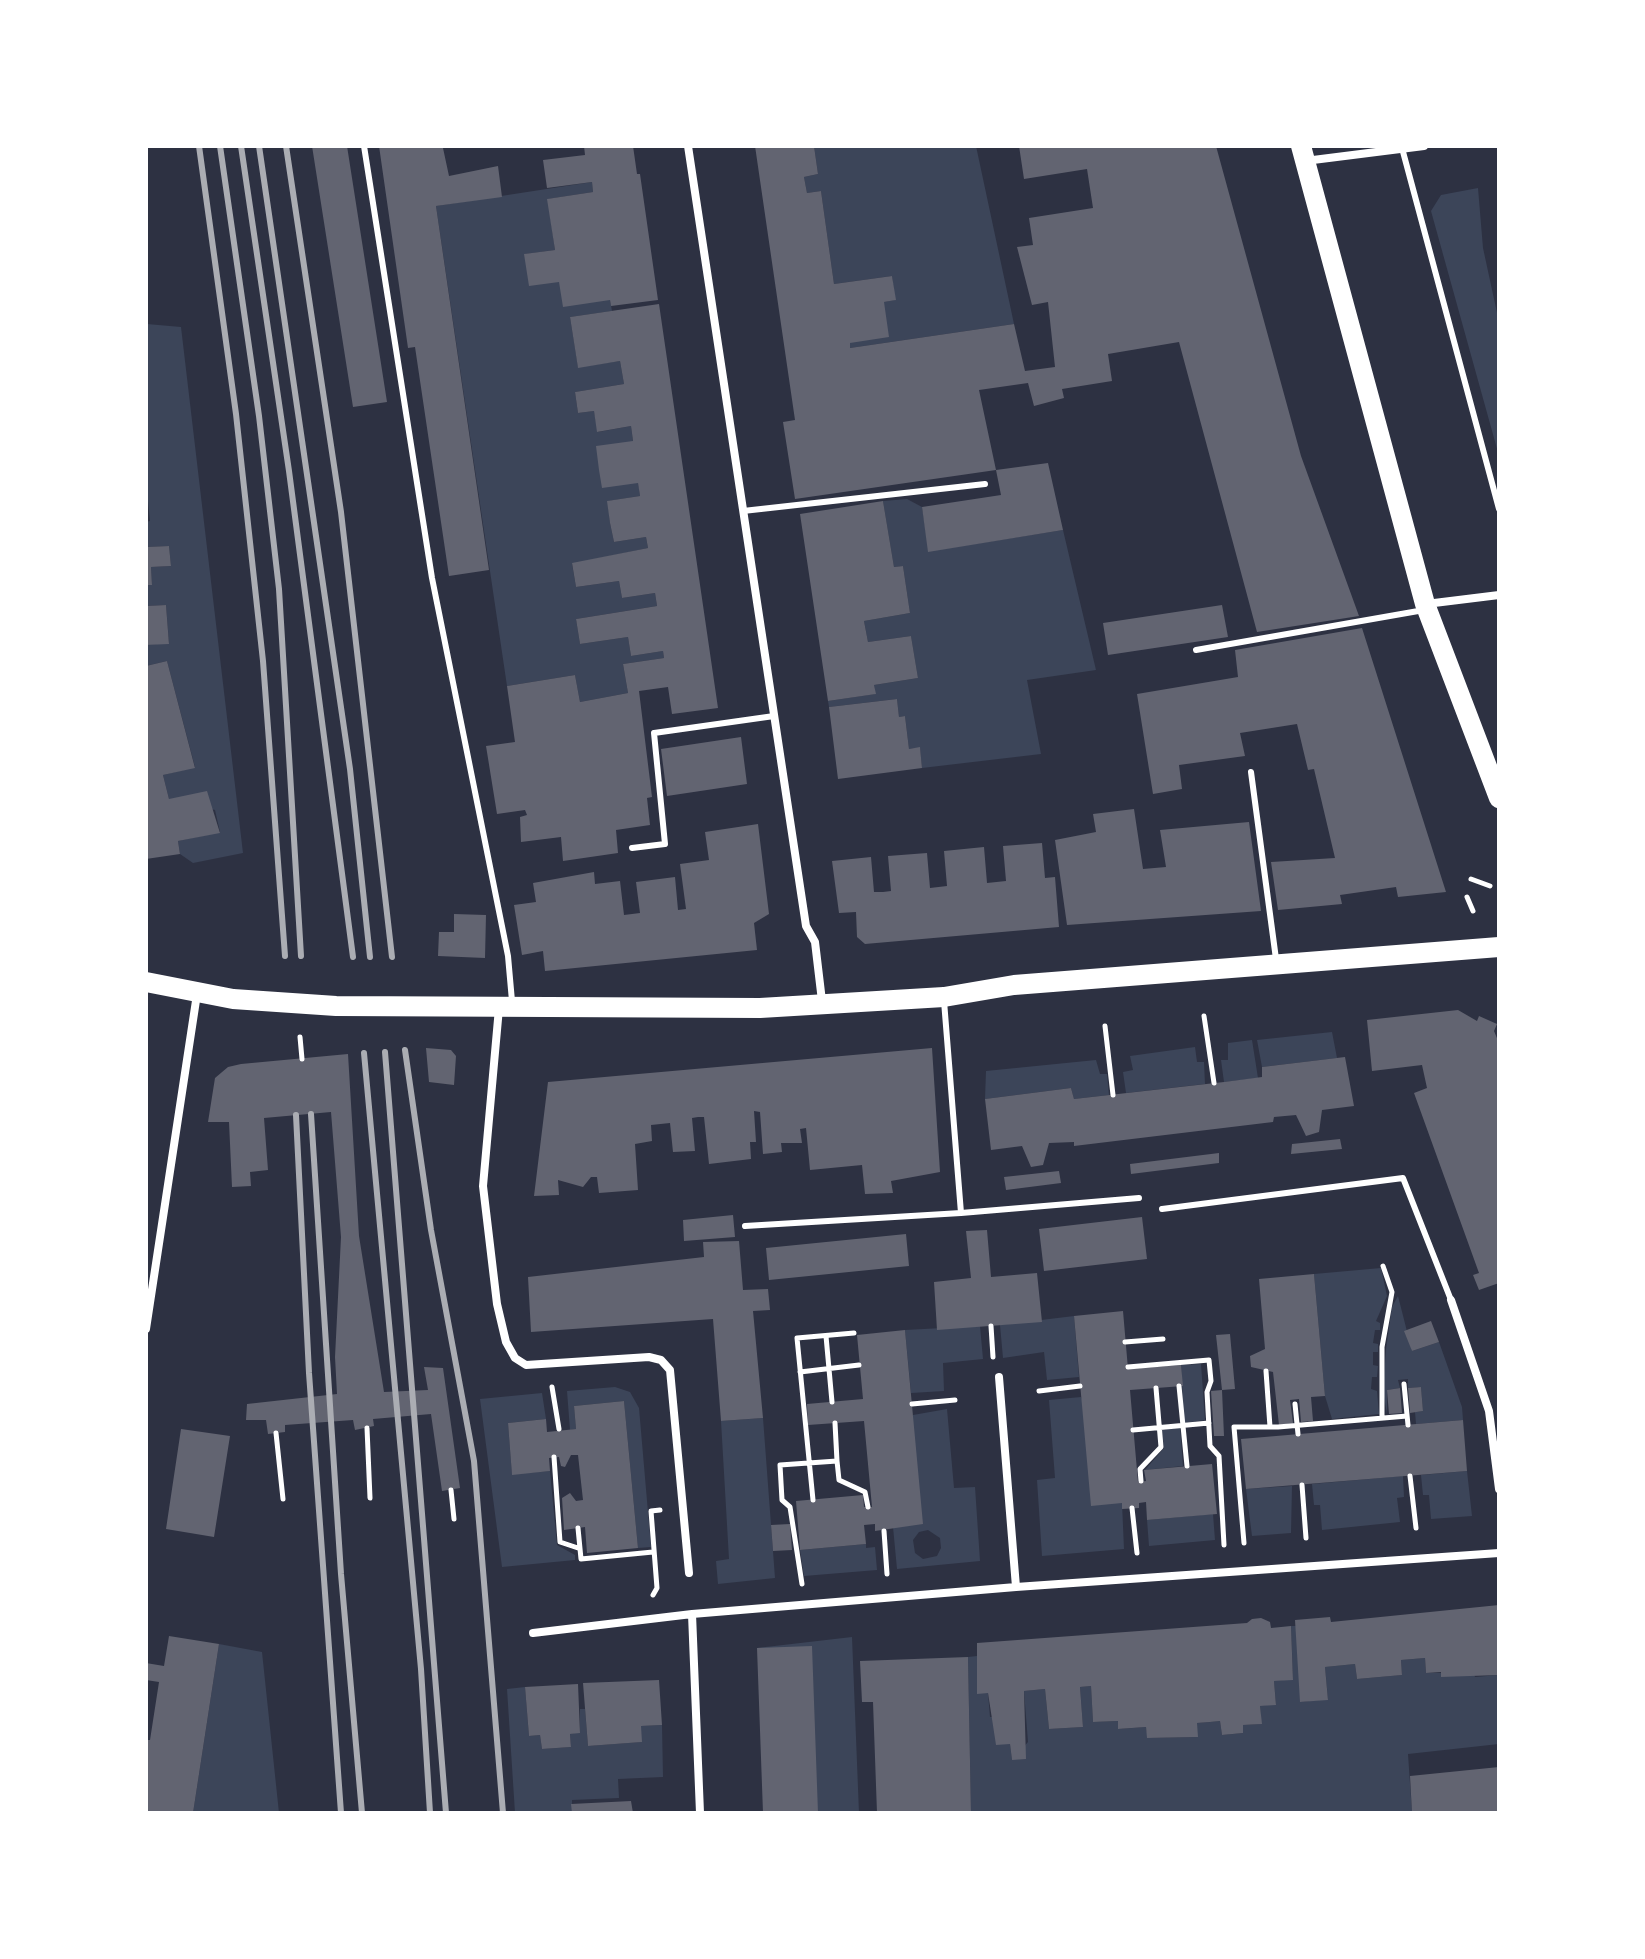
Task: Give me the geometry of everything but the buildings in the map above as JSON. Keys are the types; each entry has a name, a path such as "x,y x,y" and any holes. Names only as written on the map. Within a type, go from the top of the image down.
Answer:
{"main road":[{"path":"1302,154 1426,607 1499,798"},
{"path":"146,982 233,999 336,1006 422,1005 506,1009 823,1005 944,997 1014,985 1499,947"}],"street":[{"path":"688,146 806,926 815,942 823,1005"},
{"path":"1302,154 1424,146"},
{"path":"1426,607 1499,595"},
{"path":"146,1329 198,993"},
{"path":"506,1009 483,1186 495,1291 506,1342 515,1358 526,1365 649,1357 661,1360 670,1370 689,1573"},
{"path":"1451,1300 1489,1411 1499,1489"},
{"path":"999,1377 1016,1587"},
{"path":"533,1633 805,1604 1499,1553"},
{"path":"692,1614 700,1813"}],"lane":[{"path":"364,146 432,578 508,956 506,1009"},
{"path":"1402,148 1499,509"},
{"path":"743,511 985,484"},
{"path":"1196,650 1426,607"},
{"path":"632,848 665,844 654,733 774,716"},
{"path":"1251,772 1277,963"},
{"path":"944,997 961,1213"},
{"path":"1162,1209 1403,1178 1451,1300"},
{"path":"745,1226 1139,1198"}],"path":[{"path":"1471,879 1490,886"},
{"path":"1467,897 1473,911"},
{"path":"1204,1016 1214,1083"},
{"path":"1105,1026 1113,1095"},
{"path":"300,1037 302,1059"},
{"path":"1382,1418 1382,1347 1392,1292 1383,1266"},
{"path":"991,1326 994,1366"},
{"path":"813,1500 797,1338 854,1333"},
{"path":"826,1336 832,1402"},
{"path":"1125,1342 1163,1339"},
{"path":"1128,1367 1209,1360 1210,1446 1219,1456 1224,1545"},
{"path":"800,1372 859,1365"},
{"path":"1266,1371 1270,1427"},
{"path":"1404,1384 1408,1425"},
{"path":"1039,1391 1080,1386"},
{"path":"1179,1386 1187,1466"},
{"path":"1141,1481 1140,1469 1161,1447 1156,1388"},
{"path":"552,1389 559,1429"},
{"path":"912,1404 955,1400"},
{"path":"1295,1404 1298,1434"},
{"path":"1244,1543 1234,1427 1407,1416"},
{"path":"835,1423 839,1480 865,1492 868,1507"},
{"path":"1133,1430 1209,1423"},
{"path":"367,1428 370,1498"},
{"path":"276,1433 283,1499"},
{"path":"554,1457 560,1542 578,1548"},
{"path":"805,1604 790,1507 782,1500 780,1465 837,1461"},
{"path":"1410,1476 1416,1528"},
{"path":"1302,1485 1306,1538"},
{"path":"451,1490 454,1519"},
{"path":"653,1619 650,1601 657,1588 651,1511 683,1507"},
{"path":"1132,1508 1137,1553"},
{"path":"578,1528 581,1559 653,1552"},
{"path":"884,1531 887,1575"}],"shaded area":[{"path":"814,146 976,146 1014,324 850,348 850,343 884,302 895,300 892,276 834,284 821,191 807,193 804,177 818,174"},
{"path":"592,182 593,192 548,199 555,250 525,254 559,282 610,300 612,311 570,317 578,367 620,361 624,384 575,392 578,413 594,411 598,432 631,426 640,496 608,501 610,523 614,542 646,537 648,548 572,564 576,587 619,581 622,598 655,593 657,606 576,619 580,644 628,637 631,656 663,651 664,658 623,664 628,693 580,702 575,675 507,686 436,206"},
{"path":"1478,188 1483,248 1499,322 1499,456 1431,211 1441,195"},
{"path":"147,324 181,327 243,853 193,863 180,854 178,841 220,832 215,810 169,799 163,775 195,767 167,661 146,666 146,645 169,643 166,605 146,606 146,585 152,585 151,567 171,566 169,546 146,547 146,522 150,521 146,482"},
{"path":"907,499 922,507 929,551 1063,530 1096,670 1027,680 1041,754 922,768 920,748 909,749 905,716 899,717 897,699 829,707 828,701 875,694 874,685 918,678 911,636 868,642 864,621 910,613 903,566 894,567 883,501"},
{"path":"1332,1032 1337,1058 1262,1067 1257,1040"},
{"path":"1252,1040 1258,1078 1224,1082 1221,1060 1228,1060 1228,1043"},
{"path":"1195,1047 1197,1062 1204,1062 1205,1084 1126,1093 1123,1072 1133,1070 1130,1056"},
{"path":"1096,1060 1100,1074 1107,1074 1109,1095 1074,1099 1071,1088 985,1099 986,1071"},
{"path":"1381,1268 1387,1296 1376,1321 1380,1323 1380,1330 1375,1330 1373,1343 1378,1344 1378,1352 1373,1352 1373,1365 1378,1366 1377,1377 1372,1377 1371,1389 1377,1391 1379,1414 1332,1419 1325,1396 1314,1274"},
{"path":"1398,1296 1412,1351 1439,1342 1462,1407 1463,1420 1416,1424 1415,1412 1423,1411 1421,1387 1408,1388 1408,1379 1398,1380 1400,1388 1387,1390 1387,1414 1383,1391 1386,1349 1392,1307"},
{"path":"1074,1316 1079,1377 1047,1380 1044,1352 1003,1358 1000,1325"},
{"path":"980,1326 983,1359 943,1363 944,1391 911,1393 905,1330"},
{"path":"1201,1364 1205,1420 1184,1423 1181,1365"},
{"path":"615,1387 630,1392 639,1408 651,1547 638,1548 624,1401 574,1406 576,1429 570,1430 567,1391"},
{"path":"542,1393 546,1419 508,1423 512,1474 550,1471 557,1545 575,1555 575,1560 502,1567 480,1399"},
{"path":"1081,1397 1122,1503 1124,1549 1042,1556 1037,1480 1055,1478 1049,1400"},
{"path":"947,1409 954,1488 975,1487 980,1561 897,1569 893,1527 913,1415","holes":["928,1530 940,1538 941,1548 937,1556 923,1559 915,1553 913,1540 919,1532"]},
{"path":"763,1418 775,1578 718,1584 716,1561 729,1559 721,1421"},
{"path":"1180,1427 1183,1466 1145,1470 1164,1448 1162,1430"},
{"path":"1467,1471 1472,1516 1431,1519 1429,1495 1423,1495 1421,1475"},
{"path":"1403,1476 1404,1497 1397,1498 1400,1522 1322,1530 1320,1505 1314,1505 1312,1484"},
{"path":"1292,1486 1291,1533 1252,1536 1246,1489"},
{"path":"1213,1514 1215,1540 1149,1546 1147,1520"},
{"path":"866,1544 866,1548 875,1547 877,1570 804,1576 800,1550"},
{"path":"1291,1626 1296,1626 1301,1702 1328,1699 1325,1667 1355,1664 1357,1679 1402,1675 1401,1660 1425,1658 1426,1673 1474,1673 1475,1677 1499,1675 1499,1744 1408,1754 1412,1813 971,1813 968,1657 977,1656 977,1693 988,1693 990,1717 994,1717 1010,1744 1012,1760 1028,1742 1024,1691 1045,1689 1049,1729 1083,1727 1080,1687 1091,1686 1093,1722 1118,1721 1119,1729 1146,1727 1148,1738 1197,1737 1197,1723 1220,1721 1222,1735 1243,1733 1243,1725 1261,1724 1260,1706 1276,1704 1274,1681 1293,1679"},
{"path":"852,1637 859,1813 818,1813 757,1648"},
{"path":"219,1644 262,1652 279,1813 193,1813"},
{"path":"525,1687 529,1736 540,1735 542,1749 571,1747 570,1734 580,1732 580,1709 585,1709 588,1746 641,1742 641,1726 662,1725 663,1777 618,1779 619,1798 572,1800 572,1813 515,1813 507,1689"}],"railway":[{"path":"199,146 236,414 263,661 285,956"},
{"path":"220,146 259,416 279,589 301,956"},
{"path":"241,146 289,471 353,957"},
{"path":"259,146 350,769 370,957"},
{"path":"286,146 341,512 392,957"},
{"path":"405,1050 431,1230 474,1461 503,1813"},
{"path":"385,1052 446,1813"},
{"path":"364,1053 421,1669 430,1813"},
{"path":"311,1114 341,1574 362,1813"},
{"path":"296,1115 309,1373 341,1813"}]}
